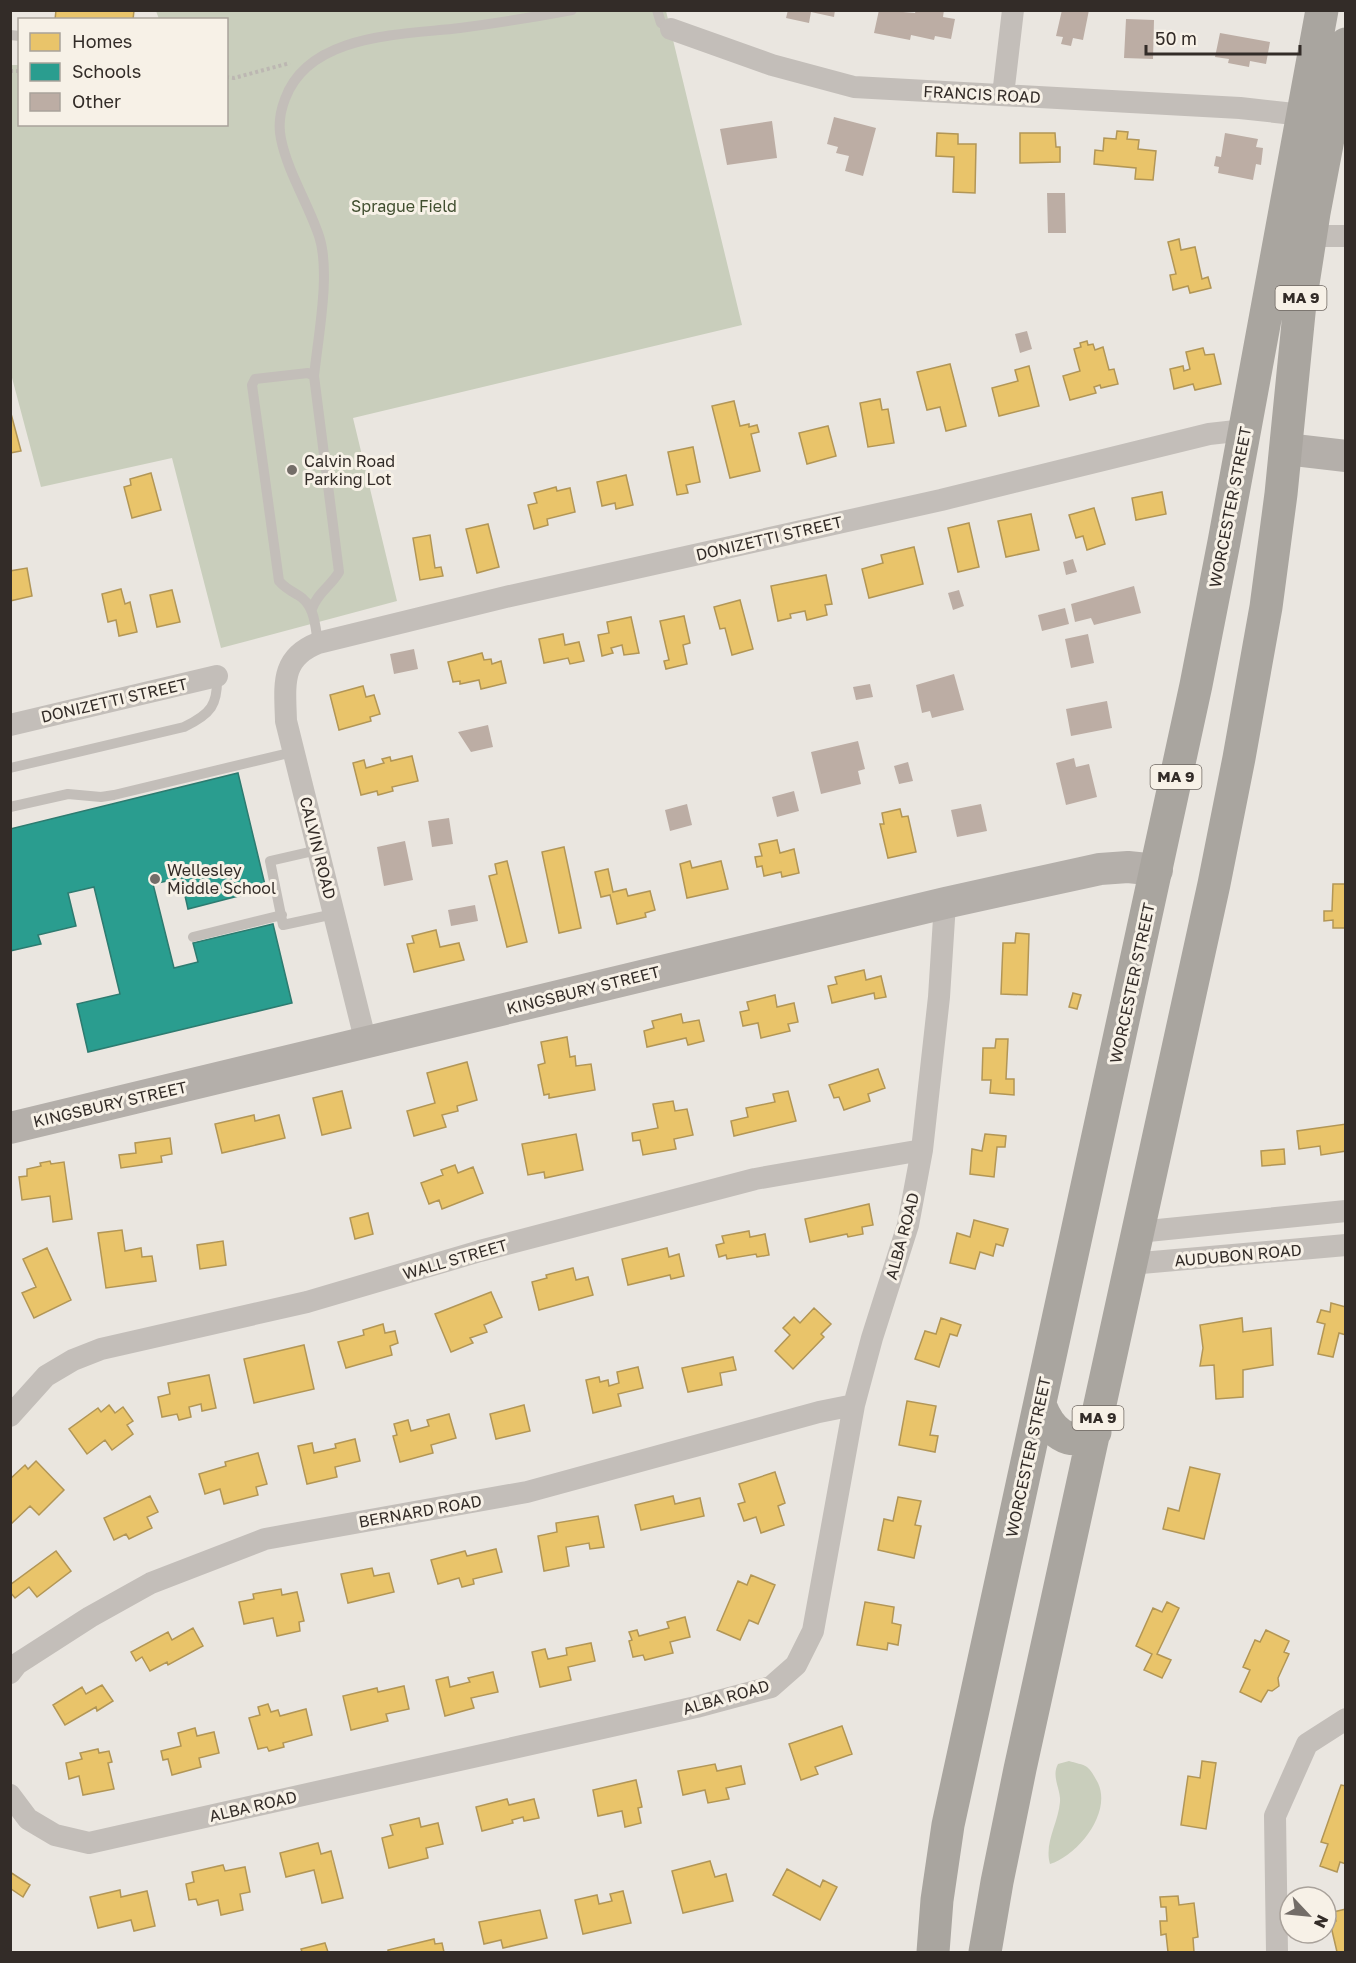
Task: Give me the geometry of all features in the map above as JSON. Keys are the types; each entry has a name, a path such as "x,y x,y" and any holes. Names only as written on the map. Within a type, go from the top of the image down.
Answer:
{"highway":[{"name":"WORCESTER STREET","path":"933,1953 937,1900 949,1816 1157,870 1224,542 1322,10"},
{"name":"MA 9","path":"985,1953 1014,1796 1214,884 1251,693 1273,555 1300,303 1310,236 1346,44"},
{"path":"1224,542 1235,539 1248,540 1273,555"},
{"path":"1040,1405 1049,1424 1062,1435 1077,1439 1095,1432"}],"main road":[{"path":"1286,449 1346,456"},
{"name":"KINGSBURY STREET","path":"10,1128 945,903 1100,869 1128,867 1157,870"}],"street":[{"path":"1003,95 1013,10"},
{"name":"FRANCIS ROAD","path":"671,29 772,65 854,87 1240,108 1303,115"},
{"path":"1310,236 1346,236"},
{"name":"DONIZETTI STREET","path":"298,655 302,649 318,642 510,596 940,500 1209,434 1245,430"},
{"name":"CALVIN ROAD","path":"298,655 290,666 285,684 286,721 366,1043"},
{"name":"DONIZETTI STREET","path":"10,725 217,676"},
{"name":"ALBA ROAD","path":"10,1795 28,1819 55,1835 89,1843 696,1707 771,1687 796,1665 813,1631 855,1405 872,1338 908,1225 922,1150 939,997 945,903"},
{"name":"WALL STREET","path":"10,1416 46,1376 73,1360 101,1349 307,1302 480,1251 755,1179 922,1150"},
{"name":"AUDUBON ROAD","path":"1138,1232 1346,1211"},
{"name":"AUDUBON ROAD","path":"1130,1264 1346,1245"},
{"name":"BERNARD ROAD","path":"10,1673 17,1664 81,1623 151,1584 265,1539 527,1492 819,1412 855,1405"},
{"path":"1277,1953 1275,1816 1307,1744 1346,1719"}],"lane":[{"path":"318,642 312,609 317,596 332,583 339,572 314,376 322,302 322,247 284,150 279,125 281,110 292,83 311,63 337,49 364,40 526,19 572,10"},
{"path":"657,10 661,23 671,29"},
{"path":"312,609 303,599 287,590 279,581 252,385 255,379 308,374 314,376"},
{"path":"10,768 184,727 201,719 211,708 217,696 217,676"},
{"path":"10,807 68,794 101,797 114,795 293,752"},
{"path":"318,850 270,861 284,925 334,914"},
{"path":"193,937 282,915"}],"path":[{"path":"228,77 234,78 302,60 311,63"}],"green space":[{"name":"Sprague Field","path":"156,11 666,11 742,325 353,418 397,601 221,648 172,458 41,487 11,374 10,65 18,65 18,126 228,126 228,18 159,18"},
{"path":"1069,1761 1085,1766 1092,1773 1101,1795 1100,1807 1090,1831 1081,1842 1071,1852 1050,1864 1050,1841 1060,1802 1056,1769 1058,1764"}],"building: Homes":[{"path":"56,10 134,10 133,18 55,18"},
{"path":"1117,131 1128,132 1127,139 1139,140 1138,149 1156,151 1153,180 1135,179 1136,168 1094,164 1095,150 1103,151 1104,138 1116,139"},
{"path":"937,133 958,134 958,144 976,144 975,193 953,192 954,157 936,156"},
{"path":"1020,133 1055,133 1056,147 1060,147 1060,162 1020,163"},
{"path":"1179,239 1181,250 1195,247 1202,279 1208,277 1211,288 1190,293 1188,286 1173,290 1170,275 1176,274 1168,242"},
{"path":"1087,341 1088,345 1093,344 1095,350 1103,347 1109,370 1114,369 1118,384 1101,388 1100,385 1094,387 1096,393 1070,400 1063,376 1080,371 1074,349 1081,347 1080,343"},
{"path":"1203,348 1205,355 1214,354 1221,384 1195,390 1193,384 1174,389 1170,369 1183,366 1184,371 1190,369 1186,352"},
{"path":"950,364 966,426 946,431 940,407 927,410 917,372"},
{"path":"1029,366 1039,406 999,416 992,388 1018,381 1015,370"},
{"path":"880,399 882,410 888,409 894,443 868,447 860,403"},
{"path":"734,401 740,426 757,425 759,432 751,434 760,471 730,478 712,406"},
{"path":"10,410 21,451 10,453"},
{"path":"828,426 836,456 807,464 799,433"},
{"path":"693,447 700,482 686,485 688,493 677,495 668,452"},
{"path":"151,473 161,510 132,518 124,487 131,485 130,479"},
{"path":"626,475 633,505 616,509 615,503 602,506 597,482"},
{"path":"556,487 557,491 570,488 575,512 547,519 548,525 534,529 528,505 537,503 534,493"},
{"path":"1162,492 1166,514 1136,520 1132,498"},
{"path":"1094,508 1105,544 1087,550 1083,536 1076,538 1069,515"},
{"path":"1031,514 1039,550 1006,557 998,521"},
{"path":"969,523 979,567 958,572 948,528"},
{"path":"488,524 499,567 477,573 466,529"},
{"path":"430,535 435,568 441,567 443,576 420,580 413,538"},
{"path":"914,547 923,584 869,598 862,569 883,563 881,555"},
{"path":"27,568 32,596 10,601 10,571"},
{"path":"826,575 832,604 825,605 827,615 807,620 805,611 790,614 791,618 778,621 771,586"},
{"path":"121,589 125,604 130,602 137,632 119,636 116,620 108,622 102,594"},
{"path":"172,590 180,622 157,627 150,595"},
{"path":"740,600 753,649 732,655 725,628 720,629 714,607"},
{"path":"684,616 690,643 683,645 687,664 666,669 664,661 669,660 660,621"},
{"path":"631,617 639,653 624,655 622,645 611,648 613,653 602,656 598,635 609,633 607,622"},
{"path":"563,634 565,645 579,642 584,661 570,664 568,658 544,663 539,639"},
{"path":"482,653 484,660 491,659 492,664 501,661 506,683 481,689 479,680 460,684 460,681 453,682 448,662"},
{"path":"363,686 366,697 374,695 380,714 370,717 371,721 339,730 330,695"},
{"path":"412,756 418,781 392,787 393,791 378,795 377,791 361,795 353,763 364,760 366,768 384,763 382,759 390,757 391,761"},
{"path":"900,809 902,817 908,816 916,852 888,858 880,824 884,824 882,813"},
{"path":"777,840 780,853 794,849 799,873 782,877 781,872 764,876 762,866 757,867 755,857 762,856 759,844"},
{"path":"564,847 581,928 559,933 542,852"},
{"path":"507,861 527,942 507,947 489,876 497,874 495,864"},
{"path":"690,861 692,868 721,861 728,889 687,898 680,864"},
{"path":"608,869 613,892 626,889 628,896 650,891 655,910 645,913 646,917 617,924 610,895 601,897 595,872"},
{"path":"1333,884 1346,884 1346,928 1333,928 1333,920 1324,921 1324,911 1332,911"},
{"path":"436,930 440,947 459,943 464,960 414,972 407,944 414,943 412,936"},
{"path":"1016,933 1029,934 1027,995 1001,994 1003,943 1015,943"},
{"path":"864,970 866,980 881,976 886,997 875,999 874,993 832,1003 828,986 837,984 835,977"},
{"path":"1073,993 1081,995 1077,1009 1069,1007"},
{"path":"775,995 777,1007 794,1003 798,1022 788,1024 790,1031 761,1038 758,1023 743,1026 740,1012 749,1010 747,1002"},
{"path":"681,1014 683,1023 699,1020 704,1041 688,1045 686,1038 647,1047 644,1031 654,1028 652,1021"},
{"path":"567,1037 570,1057 575,1056 576,1066 591,1064 595,1090 549,1098 549,1094 544,1095 538,1065 545,1063 541,1042"},
{"path":"996,1039 1008,1039 1006,1079 1014,1079 1014,1095 990,1093 991,1080 982,1080 983,1048 995,1048"},
{"path":"467,1062 477,1100 457,1106 458,1111 442,1115 446,1127 414,1136 407,1111 435,1103 427,1073"},
{"path":"878,1069 885,1088 868,1094 870,1101 844,1110 839,1097 834,1098 829,1085"},
{"path":"342,1091 351,1128 322,1135 313,1098"},
{"path":"788,1091 796,1121 734,1136 731,1121 748,1117 746,1108 775,1102 773,1094"},
{"path":"673,1101 675,1111 687,1109 693,1135 674,1139 676,1149 643,1155 640,1140 633,1141 632,1133 658,1128 653,1104"},
{"path":"254,1115 255,1121 279,1115 285,1138 222,1153 215,1124"},
{"path":"1346,1124 1346,1151 1321,1155 1320,1146 1299,1149 1297,1131"},
{"path":"576,1134 583,1170 545,1178 544,1172 528,1175 522,1144"},
{"path":"985,1134 1006,1136 1005,1147 997,1147 994,1177 970,1174 972,1149 982,1151"},
{"path":"170,1138 172,1154 161,1156 162,1162 121,1168 119,1155 136,1153 135,1143"},
{"path":"1284,1149 1285,1164 1262,1166 1261,1151"},
{"path":"50,1161 51,1164 64,1162 72,1219 53,1222 50,1196 22,1200 19,1177 27,1176 27,1169"},
{"path":"455,1165 458,1173 473,1167 483,1193 442,1209 439,1200 429,1204 421,1183 443,1175 441,1170"},
{"path":"869,1204 873,1225 862,1227 863,1234 848,1237 847,1234 810,1242 805,1219"},
{"path":"368,1213 373,1234 355,1239 350,1218"},
{"path":"974,1220 1008,1229 1003,1246 996,1244 993,1256 980,1252 975,1269 950,1263 957,1233 970,1237"},
{"path":"122,1230 125,1251 141,1248 142,1257 152,1256 156,1281 106,1288 98,1233"},
{"path":"749,1231 750,1237 765,1234 769,1255 757,1257 756,1254 727,1259 726,1255 719,1257 716,1245 724,1243 722,1236"},
{"path":"223,1241 226,1265 200,1269 197,1245"},
{"path":"47,1248 71,1300 34,1318 22,1293 36,1287 23,1259"},
{"path":"667,1248 669,1257 679,1254 684,1276 671,1279 670,1275 628,1285 622,1259"},
{"path":"573,1268 576,1280 588,1277 593,1295 539,1310 532,1282 547,1278 546,1275"},
{"path":"491,1292 502,1317 484,1325 487,1332 470,1338 473,1343 451,1352 435,1314"},
{"path":"1331,1303 1346,1307 1346,1335 1339,1333 1333,1357 1318,1354 1325,1324 1317,1322 1321,1310 1330,1312"},
{"path":"814,1308 831,1324 821,1334 824,1337 793,1369 775,1351 790,1335 783,1328 794,1317 800,1323"},
{"path":"941,1318 961,1325 957,1336 950,1334 939,1367 915,1359 925,1331 936,1334"},
{"path":"1242,1318 1243,1332 1271,1328 1273,1365 1243,1370 1243,1397 1216,1399 1214,1365 1200,1366 1203,1348 1200,1325"},
{"path":"383,1324 385,1333 395,1331 398,1343 390,1346 392,1355 346,1368 338,1342 364,1335 363,1330"},
{"path":"304,1345 314,1389 254,1403 244,1359"},
{"path":"733,1357 736,1370 720,1373 722,1385 688,1392 682,1368"},
{"path":"638,1367 643,1388 618,1394 621,1406 593,1413 586,1380 599,1377 600,1382 608,1380 609,1386 619,1383 617,1372"},
{"path":"209,1375 216,1408 202,1411 201,1404 189,1407 191,1417 179,1420 177,1414 162,1417 158,1397 170,1394 168,1383"},
{"path":"907,1401 936,1406 930,1435 938,1436 935,1452 899,1445"},
{"path":"109,1405 115,1413 123,1407 133,1421 127,1425 133,1434 112,1450 105,1440 87,1454 69,1429 98,1408 101,1412"},
{"path":"524,1405 530,1431 496,1439 490,1414"},
{"path":"449,1414 456,1438 431,1445 433,1453 400,1462 393,1436 397,1435 394,1424 408,1420 411,1431 429,1426 427,1420"},
{"path":"355,1439 360,1461 335,1467 337,1477 307,1484 298,1446 312,1443 314,1453 336,1448 335,1444"},
{"path":"258,1453 267,1484 256,1487 258,1495 224,1504 220,1489 205,1494 199,1474 226,1466 225,1462"},
{"path":"36,1461 64,1490 39,1515 30,1506 11,1524 10,1479 25,1465 28,1469"},
{"path":"1190,1467 1220,1474 1204,1539 1163,1529 1168,1508 1179,1511"},
{"path":"775,1472 785,1503 778,1506 784,1525 761,1533 756,1517 744,1521 738,1504 745,1502 739,1484"},
{"path":"150,1496 158,1512 147,1517 152,1528 129,1539 126,1534 114,1540 104,1518"},
{"path":"673,1496 675,1504 700,1498 704,1516 641,1530 635,1505"},
{"path":"898,1497 921,1501 915,1525 921,1526 914,1558 878,1550 884,1519 893,1521"},
{"path":"598,1516 604,1547 590,1549 589,1543 566,1547 569,1566 544,1571 538,1536 557,1532 556,1523"},
{"path":"496,1549 502,1572 473,1579 474,1584 462,1587 459,1578 438,1584 431,1560 465,1551 467,1556"},
{"path":"56,1551 71,1571 37,1597 29,1587 15,1598 10,1592 10,1585"},
{"path":"372,1568 374,1576 389,1573 394,1592 348,1603 341,1574"},
{"path":"751,1575 775,1585 758,1624 749,1620 740,1640 717,1630 738,1581 747,1585"},
{"path":"281,1589 282,1595 297,1592 304,1621 299,1622 300,1631 277,1636 273,1618 244,1624 239,1602 254,1599 253,1594"},
{"path":"865,1602 894,1607 892,1623 901,1625 898,1645 888,1643 887,1650 857,1645"},
{"path":"1167,1602 1179,1608 1157,1654 1171,1660 1162,1678 1144,1670 1152,1654 1136,1646 1153,1608 1162,1612"},
{"path":"685,1617 690,1637 670,1642 673,1653 645,1660 643,1655 633,1657 629,1632 637,1630 639,1636 669,1628 667,1622"},
{"path":"193,1628 203,1646 168,1665 167,1662 150,1671 142,1657 136,1661 131,1652 168,1632 172,1640"},
{"path":"1266,1630 1289,1641 1284,1652 1289,1654 1278,1678 1279,1686 1272,1691 1268,1690 1261,1702 1240,1692 1250,1670 1243,1667 1255,1640 1260,1642"},
{"path":"591,1643 595,1661 568,1667 571,1680 540,1687 532,1652 545,1649 548,1659 567,1655 566,1648"},
{"path":"493,1672 498,1692 471,1698 474,1708 445,1716 436,1680 448,1677 450,1687 470,1682 468,1678"},
{"path":"102,1685 113,1701 97,1711 96,1707 65,1725 53,1705 82,1687 86,1694"},
{"path":"404,1686 409,1709 386,1714 388,1721 351,1730 343,1696 377,1688 378,1692"},
{"path":"268,1704 271,1712 278,1710 280,1716 306,1709 312,1735 283,1743 284,1747 269,1751 267,1747 258,1749 249,1718 260,1715 258,1707"},
{"path":"842,1726 852,1754 815,1767 818,1774 801,1780 789,1744"},
{"path":"195,1728 197,1736 214,1732 219,1753 199,1758 201,1767 172,1775 168,1759 163,1760 161,1751 181,1746 178,1733"},
{"path":"98,1749 99,1753 109,1751 112,1762 108,1763 114,1789 83,1795 79,1776 69,1779 66,1763 82,1759 80,1753"},
{"path":"1202,1761 1216,1763 1206,1829 1181,1825 1188,1776 1200,1778"},
{"path":"715,1764 717,1771 741,1766 745,1784 726,1788 729,1799 708,1803 705,1790 683,1795 678,1771"},
{"path":"636,1780 642,1807 638,1808 641,1823 625,1827 622,1811 598,1816 593,1790"},
{"path":"1341,1785 1346,1786 1346,1864 1340,1862 1337,1872 1320,1866 1328,1844 1321,1842"},
{"path":"507,1799 509,1805 534,1799 539,1818 524,1821 523,1817 512,1820 513,1823 482,1831 476,1807"},
{"path":"419,1818 421,1827 438,1823 443,1844 426,1848 428,1858 389,1868 382,1838 393,1835 390,1825"},
{"path":"318,1843 321,1854 331,1851 343,1898 322,1903 314,1870 286,1877 280,1853"},
{"path":"710,1861 715,1877 726,1874 733,1901 683,1913 672,1871"},
{"path":"223,1865 225,1871 245,1867 250,1892 240,1894 243,1910 221,1915 218,1900 198,1905 196,1899 189,1900 186,1884 194,1882 192,1872"},
{"path":"787,1869 820,1887 823,1880 837,1887 820,1920 773,1895"},
{"path":"10,1872 30,1885 23,1897 10,1890"},
{"path":"120,1890 121,1897 147,1891 155,1926 134,1931 131,1920 98,1928 90,1897"},
{"path":"623,1891 631,1923 583,1934 575,1900 597,1895 599,1904 612,1901 610,1894"},
{"path":"1178,1896 1179,1905 1194,1903 1198,1937 1193,1938 1194,1952 1168,1952 1166,1934 1161,1935 1160,1921 1167,1921 1166,1907 1161,1907 1160,1897"},
{"path":"1346,1909 1346,1952 1337,1952 1335,1945 1338,1945 1338,1911"},
{"path":"540,1910 547,1938 503,1948 501,1940 484,1944 479,1922"},
{"path":"434,1939 435,1944 442,1943 444,1952 388,1952 388,1950"},
{"path":"325,1943 328,1952 302,1952 301,1949"}],"building: Schools":[{"path":"238,773 266,889 188,909 181,878 153,884 174,968 198,962 193,943 273,924 292,1003 88,1052 77,1004 120,994 94,887 68,893 76,926 38,935 41,944 10,951 10,829"}],"building: Other":[{"path":"788,10 835,10 834,17 811,12 809,23 786,18"},
{"path":"879,10 915,13 916,10 944,10 943,17 955,19 951,39 935,36 934,40 911,35 910,40 874,33"},
{"path":"1062,10 1089,10 1083,40 1073,38 1071,46 1061,44 1063,37 1056,36"},
{"path":"1126,19 1154,20 1153,59 1124,58"},
{"path":"1220,33 1270,42 1266,64 1250,61 1249,67 1228,63 1229,59 1215,57"},
{"path":"834,117 876,128 863,176 845,171 849,156 836,153 838,147 827,144"},
{"path":"772,121 777,158 727,165 720,129"},
{"path":"1225,133 1258,139 1256,147 1263,148 1261,165 1256,164 1253,180 1218,173 1219,167 1214,166 1216,156 1221,157"},
{"path":"1047,193 1065,193 1066,233 1048,233"},
{"path":"1027,331 1032,349 1020,353 1015,334"},
{"path":"1073,559 1077,572 1066,575 1063,562"},
{"path":"1134,586 1141,613 1094,625 1091,618 1075,622 1071,604"},
{"path":"959,590 964,606 953,610 948,593"},
{"path":"1065,608 1069,624 1042,631 1038,615"},
{"path":"1088,634 1094,663 1071,668 1065,639"},
{"path":"414,649 418,669 394,674 390,654"},
{"path":"954,674 964,710 932,718 930,711 922,713 916,685"},
{"path":"870,684 873,697 856,700 853,687"},
{"path":"1107,701 1112,728 1071,736 1066,709"},
{"path":"488,725 493,747 471,752 458,732"},
{"path":"858,741 865,769 858,771 861,784 821,794 811,752"},
{"path":"1074,758 1076,767 1089,764 1097,797 1066,805 1056,763"},
{"path":"908,762 913,781 899,784 894,766"},
{"path":"794,791 799,811 777,817 772,797"},
{"path":"687,804 692,825 670,831 665,810"},
{"path":"981,804 987,831 957,837 951,810"},
{"path":"449,818 453,844 432,847 428,821"},
{"path":"405,841 413,880 384,886 377,847"},
{"path":"475,905 478,921 451,926 448,910"}],"place":[{"name":"Calvin Road Parking Lot","path":"292,470"},
{"name":"Wellesley Middle School","path":"155,879"}]}
